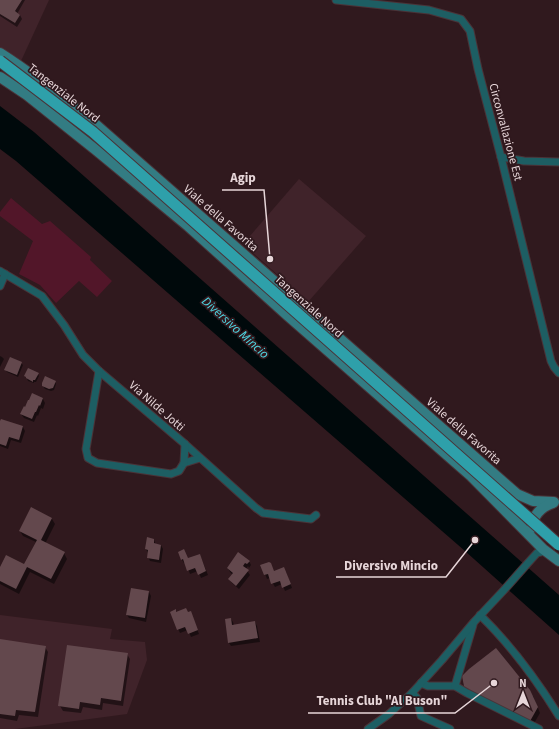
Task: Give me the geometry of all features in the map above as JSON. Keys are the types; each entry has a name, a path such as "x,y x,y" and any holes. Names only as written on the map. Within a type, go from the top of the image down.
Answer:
{"highway":[{"name":"Tangenziale Nord","path":"0,61 93,132 559,545"}],"main road":[{"name":"Viale della Favorita","path":"0,53 59,95 94,123 517,494 533,501 556,502"},
{"path":"0,77 33,100 188,226 471,476 538,546 559,561"},
{"path":"538,546 531,530 536,515 543,508 556,502"}],"street":[{"name":"Circonvallazione Est","path":"336,0 429,10 461,19 470,31 478,69 551,361 559,373"},
{"path":"501,157 524,161 559,162"},
{"path":"0,286 3,273"},
{"name":"Via Nilde Jotti","path":"3,273 42,296 64,325 83,355 256,508 263,513 311,519 316,515"},
{"path":"100,371 86,449 88,458 97,463 171,474 179,471 184,463 185,444"},
{"path":"184,463 200,458"},
{"path":"368,729 389,714 412,693 527,564 538,546"},
{"path":"480,615 518,656 559,716"},
{"path":"455,686 474,622"},
{"path":"421,682 428,686 455,686 467,694 539,729"},
{"path":"412,693 417,698 421,716 450,729"}],"shaded area":[{"path":"0,0 49,0 21,61 0,50"},
{"path":"299,179 366,236 308,302 243,244"},
{"path":"11,198 42,224 50,221 91,257 90,260 112,281 97,297 79,281 56,303 40,285 19,274 33,241 0,216 0,212"},
{"path":"0,615 112,629 110,639 145,642 147,660 127,714 15,729 0,729"}],"water":[{"path":"0,106 34,132 559,595 559,635 465,551 16,161 0,149"}],"building":[{"path":"0,0 22,0 15,11 20,15 15,23 0,14"},
{"path":"10,357 22,362 17,375 4,370"},
{"path":"28,368 39,373 33,382 24,376"},
{"path":"45,376 56,381 53,388 49,389 42,386"},
{"path":"32,393 43,398 32,419 20,414"},
{"path":"1,419 23,426 19,440 9,437 6,446 0,444"},
{"path":"31,507 52,518 41,540 65,552 51,579 27,567 16,589 0,581 0,567 6,555 24,564 37,540 19,531"},
{"path":"147,537 154,539 154,543 161,545 159,560 147,558 148,550 145,549"},
{"path":"184,549 188,558 200,554 206,571 198,575 195,568 187,571 183,559 181,560 178,552"},
{"path":"238,552 250,561 247,564 245,563 243,566 249,570 236,586 228,579 233,573 227,568"},
{"path":"269,562 271,563 274,571 284,567 291,584 282,588 280,581 271,584 268,574 264,575 260,565"},
{"path":"131,588 149,591 145,618 126,615"},
{"path":"186,608 188,612 191,611 198,630 188,634 185,627 177,630 170,612 176,609 176,612"},
{"path":"231,618 232,625 255,621 258,638 228,643 225,619"},
{"path":"0,639 46,646 35,712 16,710 15,716 0,714"},
{"path":"67,645 128,653 121,701 101,698 100,705 80,702 79,709 58,706"},
{"path":"496,648 530,690 538,707 529,723 465,691 462,676"}],"place":[{"name":"Agip","path":"270,259"},
{"name":"Diversivo Mincio","path":"475,540"},
{"name":"Tennis Club \"Al Buson\"","path":"494,683"}]}
